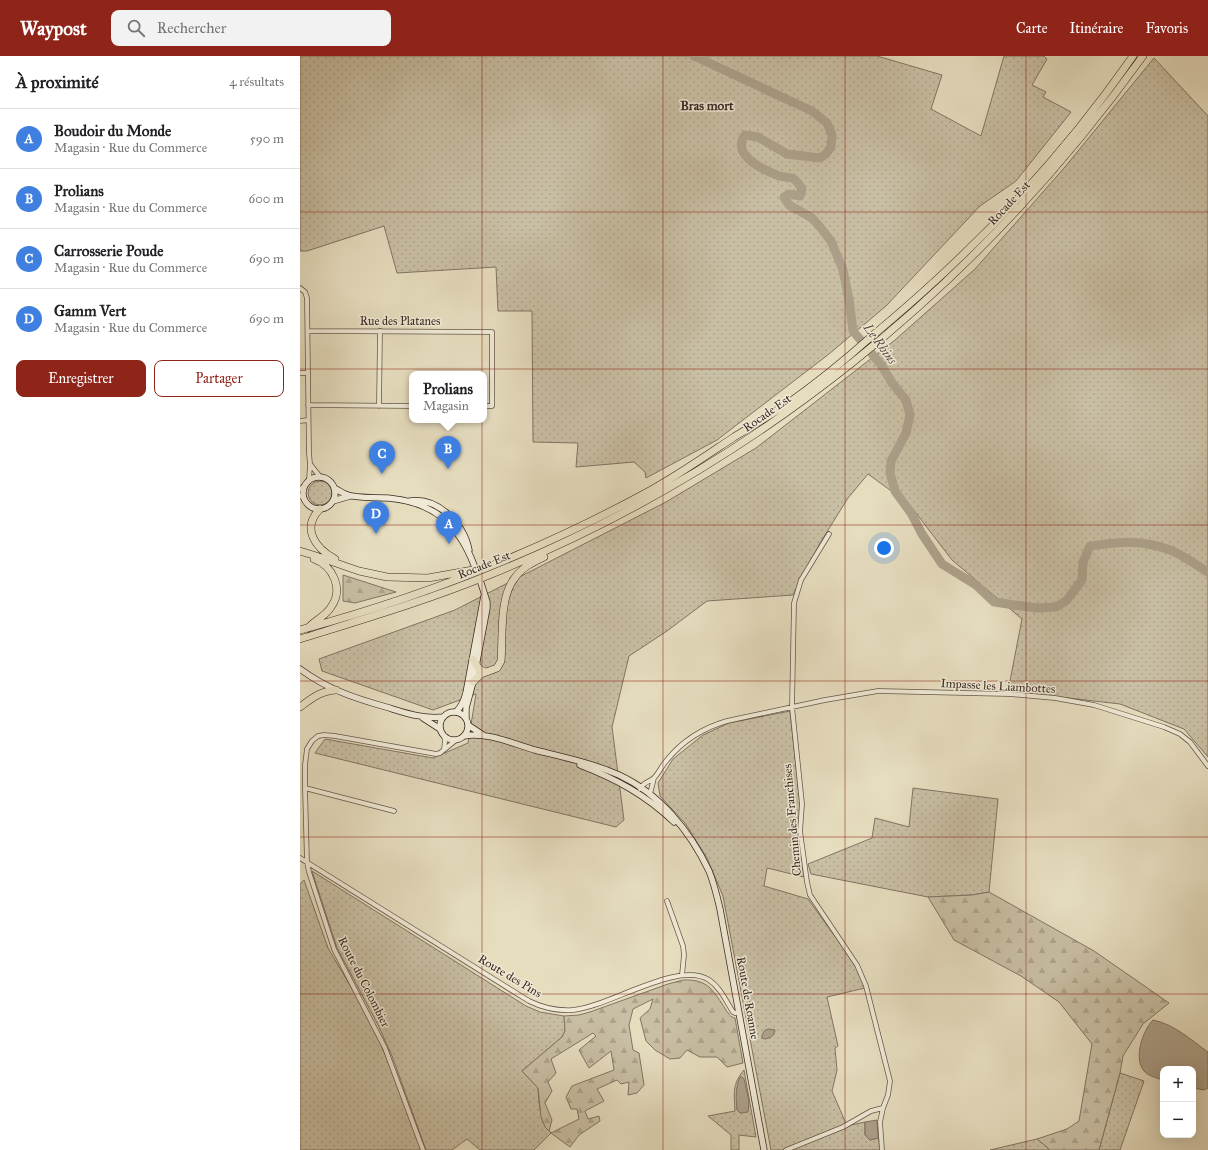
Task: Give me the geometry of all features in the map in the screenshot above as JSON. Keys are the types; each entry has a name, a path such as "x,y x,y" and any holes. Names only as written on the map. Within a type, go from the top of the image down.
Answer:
{"highway":[{"name":"Rocade Est","path":"300,639 424,600 490,575 575,537 655,496 741,445 807,399 851,360 876,334 913,302 978,240 1041,172 1098,104 1133,56"},
{"name":"Rocade Est","path":"304,629 420,593 484,569 594,519 694,464 851,360 880,340 919,308 986,244 1051,173 1104,109 1143,56"},
{"path":"320,509 314,516 311,525 312,534 321,549 338,560 343,566"},
{"path":"474,682 481,674 496,668 501,661 506,600 508,590 514,578 533,562 569,545 575,537"},
{"path":"300,551 343,566 387,577 408,579 428,578 451,575 469,570 484,569"},
{"path":"300,555 319,561 325,565 334,576 336,585 336,596 332,607 304,629"},
{"path":"473,659 476,666 485,672"},
{"path":"300,707 316,695 323,692 336,690"}],"main road":[{"path":"317,478 321,478 329,481 334,488 335,494 333,501 328,507 320,509 310,506 302,497 305,485 317,478"},
{"path":"334,488 351,496 408,501 419,500 432,504 450,517 461,529 465,536 474,565"},
{"path":"333,501 351,496"},
{"path":"464,736 468,731 466,708 474,682 487,608 487,602 481,583"},
{"path":"456,712 464,701 484,596"},
{"path":"300,669 321,684 356,698 423,718 440,729 444,736 449,740 456,740 464,736 483,735"},
{"path":"423,718 443,717 449,713 456,712 460,713 466,718"},
{"path":"440,729 443,717"},
{"path":"468,725 483,735 570,758 620,776 650,794 670,812 686,834"},
{"path":"547,753 617,781 641,795 686,834"},
{"path":"641,795 648,796 650,794"},
{"name":"Route de Roanne","path":"686,834 699,853 709,872 720,909 764,1150"}],"street":[{"path":"300,288 305,292 307,298 308,331 308,420 310,464 305,485"},
{"name":"Rue des Platanes","path":"308,331 492,332 492,406 487,406"},
{"path":"380,331 380,406"},
{"path":"300,372 308,373"},
{"path":"308,405 409,406"},
{"path":"300,421 308,420"},
{"path":"310,464 321,478"},
{"name":"Chemin des Franchises","path":"829,534 801,580 794,603 792,707 802,804 800,831 809,891 812,898 857,965 866,986 890,1081 888,1095 880,1122 882,1150"},
{"name":"Impasse les Liambottes","path":"654,778 677,749 702,730 727,721 825,700 878,691 1010,694 1055,698 1094,705 1164,726 1180,734 1190,742 1208,766"},
{"name":"Route du Colombier","path":"423,1150 387,1053 375,1026 334,949 314,890 307,862 305,765 309,745 314,739 322,735 341,736 436,754 444,750"},
{"path":"444,736 444,750"},
{"path":"444,750 456,740"},
{"path":"300,766 305,765"},
{"path":"641,795 640,787 654,778"},
{"path":"650,794 654,778"},
{"path":"305,788 394,811"},
{"name":"Route des Pins","path":"300,858 528,1001 542,1007 558,1010 578,1010 666,979 682,975 694,975 708,979 718,988 733,1012 740,1012"},
{"path":"667,901 682,941 684,955 682,975"},
{"path":"786,1150 843,1127 871,1111 883,1108"}],"green space":[{"path":"300,56 877,56 942,75 931,109 981,136 1004,56 1044,56 1047,59 1032,85 1046,92 1043,97 1071,112 1016,181 980,206 886,306 829,354 717,440 646,478 645,472 634,462 576,467 578,443 533,442 532,311 498,311 496,267 397,273 384,226 307,251 300,251"},
{"path":"1154,58 1208,116 1208,757 1184,729 1120,704 1008,691 1022,619 952,560 909,504 868,474 848,498 820,543 793,595 707,601 667,631 629,656 612,727 624,820 616,827 315,753 325,739 433,758 468,743 476,694 433,710 322,671 319,659 455,610 666,502 756,448 895,340 975,269 1065,167"},
{"path":"320,481 328,485 332,493 328,501 320,505 312,501 308,493 312,485"},
{"path":"343,575 396,592 355,603 343,601"},
{"path":"790,711 800,805 798,837 804,877 767,868 764,886 808,899 847,953 858,971 865,988 827,997 838,1046 835,1048 837,1070 832,1091 847,1126 865,1122 865,1135 870,1140 878,1138 881,1150 771,1150 723,896 707,858 685,823 660,796 658,783 673,759 703,735 729,723"},
{"path":"913,788 998,799 989,892 972,895 928,897 811,874 808,864 872,838 875,818 909,827"},
{"path":"312,871 526,1006 540,1012 564,1016 565,1031 562,1037 522,1071 538,1088 542,1118 551,1133 534,1150 480,1150 467,1139 452,1150 426,1150 392,1056 378,1025 337,948"},
{"path":"304,880 328,948 371,1021 398,1085 421,1150 300,1150 300,884"},
{"path":"989,892 1094,951 1169,1003 1143,1024 1123,1056 1120,1073 1099,1150 1049,1150 1037,1139 1067,1129 1079,1121 1092,1044 1059,1002 1021,976 954,940 928,897 972,895"},
{"path":"683,980 698,981 709,987 730,1015 735,1018 743,1063 727,1067 717,1057 700,1057 687,1050 680,1058 670,1059 655,1050 646,1041 640,1018 650,1009 653,999 633,1009 629,1025 633,1050 639,1053 644,1085 637,1093 628,1095 629,1082 621,1084 617,1080 597,1089 604,1101 585,1111 588,1119 599,1116 600,1121 579,1135 570,1147 551,1133 579,1119 577,1109 571,1109 566,1097 572,1086 614,1070 611,1051 589,1068 579,1050 596,1036 593,1033 551,1059 556,1073 548,1082 552,1091 545,1103 552,1120 549,1131 545,1127 541,1117 538,1088 522,1071 562,1037 565,1031 564,1016 579,1015 590,1012"},
{"path":"744,1070 756,1137 739,1135 739,1150 731,1150 731,1135 708,1116 735,1111 734,1094 736,1084"},
{"path":"1120,1073 1144,1081 1120,1150 1099,1150"},
{"path":"1037,1139 1049,1150 990,1150"}],"shaded area":[{"path":"1153,1020 1168,1025 1208,1052 1208,1088 1204,1090 1196,1089 1196,1066 1160,1066 1160,1079 1150,1076 1144,1071 1139,1059 1139,1052 1143,1037"},
{"path":"765,1030 775,1030 773,1035 767,1039 762,1038"},
{"path":"740,1077 744,1079 749,1101 748,1112 740,1113 737,1110 736,1097"},
{"path":"877,1120 878,1138 870,1140 865,1135 865,1122"}],"waterway":[{"name":"Le Rhins","path":"694,56 812,111 827,123 832,135 831,147 826,154 820,158 787,154 758,137 745,135 742,142 742,149 745,155 758,166 779,176 792,178 796,181 802,189 800,196 789,194 784,197 789,205 812,218 831,241 843,270 849,299 853,331 882,366 892,383 906,400 910,415 906,433 891,461 890,473 895,491 911,513 922,534 942,564 976,585 994,602 1036,608 1056,607 1067,600 1082,580 1083,562 1090,546 1130,542 1149,544 1175,552 1208,572"}],"place":[{"name":"Prolians","path":"448,469"},
{"name":"Carrosserie Poude","path":"382,474"},
{"name":"Gamm Vert","path":"376,534"},
{"name":"Boudoir du Monde","path":"449,544"}],"district":[{"name":"Bras mort","path":"707,106"}]}
